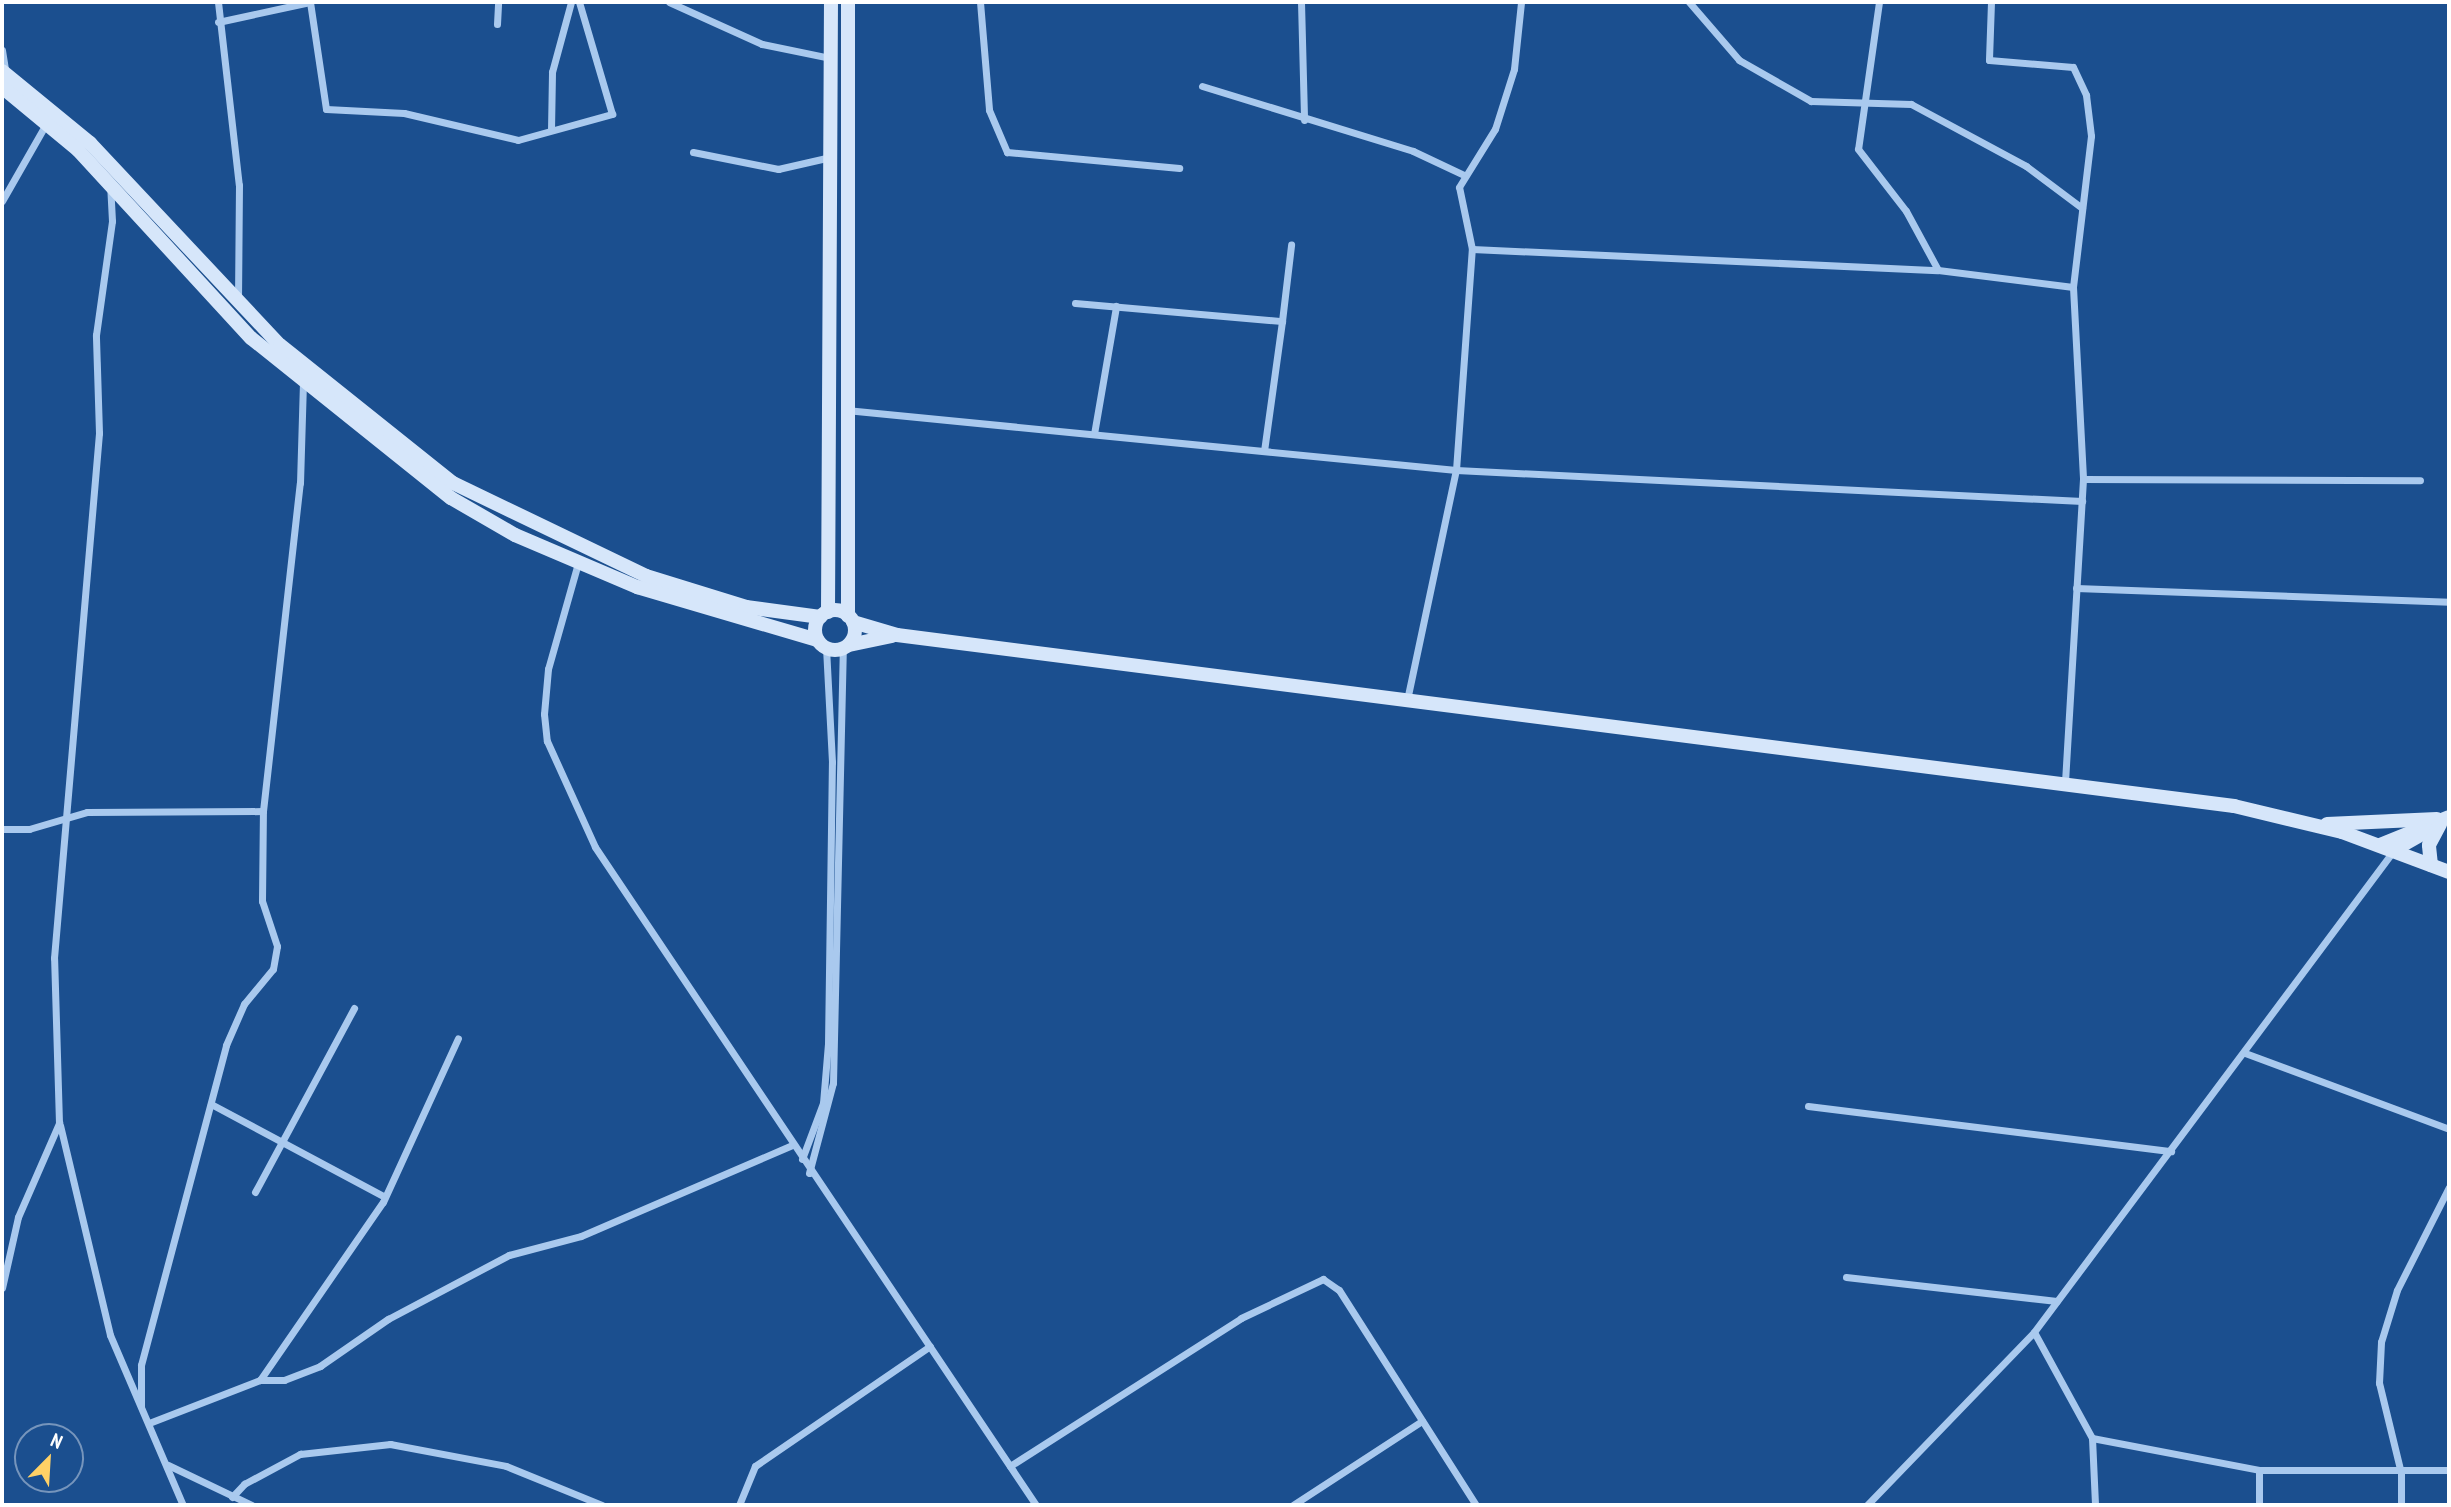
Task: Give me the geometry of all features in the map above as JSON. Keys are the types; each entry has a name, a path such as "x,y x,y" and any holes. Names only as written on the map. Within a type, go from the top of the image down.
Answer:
{"street":[{"path":"218,2 218,22 239,185 239,305"},
{"path":"218,22 310,2 326,109 404,113 518,140 612,114 579,2"},
{"path":"497,24 498,2"},
{"path":"551,130 552,72 571,2"},
{"path":"669,2 762,44 830,58"},
{"path":"802,1159 823,1103 828,1044 832,790 822,644 831,157 831,2"},
{"path":"809,1173 833,1083 846,647 851,619 845,410 848,2"},
{"path":"980,2 989,110 1007,152 1179,168"},
{"path":"1301,2 1304,120"},
{"path":"1407,700 1456,470 1472,249 1459,187 1495,129 1514,69 1521,2"},
{"path":"1689,2 1748,65 1822,106 1911,104 2026,166 2082,208"},
{"path":"1879,2 1861,106 1858,149 1906,211 1938,270"},
{"path":"1992,2 1989,60 2073,67 2086,95 2091,136 2073,287 2083,480 2065,782"},
{"path":"2,50 3,78 109,182 251,338 303,384 451,498 578,562 697,608 822,644 846,647 897,635"},
{"path":"3,78 90,143 239,305 408,450 497,509 697,594 851,619 897,635 2065,782 2315,824 2387,847 2449,872"},
{"path":"1202,86 1304,120 1413,151 1464,175"},
{"path":"2,201 46,123"},
{"path":"693,152 778,169 831,157"},
{"path":"109,182 112,222 96,335 99,433 68,820 54,958 60,1123 110,1335 168,1464 183,1505"},
{"path":"1264,451 1291,245"},
{"path":"1472,249 1938,270 2073,287"},
{"path":"1075,303 1282,321"},
{"path":"1094,435 1116,306"},
{"path":"141,1406 141,1365 226,1045 244,1004 272,969 277,946 262,901 263,811 300,483 303,384"},
{"path":"845,410 1456,470 2082,501"},
{"path":"2083,480 2420,480"},
{"path":"578,562 548,669 547,741 595,847 809,1173 930,1346 1036,1505"},
{"path":"2076,588 2449,602"},
{"path":"2,830 114,811 263,811"},
{"path":"2315,824 2444,819"},
{"path":"1867,1505 2034,1332 2364,896 2387,847 2444,819"},
{"path":"2431,865 2429,845 2444,819"},
{"path":"2381,862 2387,847"},
{"path":"255,1192 354,1008"},
{"path":"260,1380 385,1197 458,1038"},
{"path":"2245,1053 2449,1129"},
{"path":"211,1104 385,1197"},
{"path":"1808,1106 2171,1151"},
{"path":"2,1288 18,1217 60,1123"},
{"path":"149,1423 260,1380 284,1380 320,1366 388,1319 509,1255 581,1236 792,1145"},
{"path":"2401,1505 2401,1473 2379,1383 2381,1342 2397,1290 2449,1186"},
{"path":"1846,1277 2057,1301"},
{"path":"1010,1466 1241,1318 1323,1279 1339,1290 1476,1505"},
{"path":"2034,1332 2092,1438 2095,1505"},
{"path":"739,1505 755,1466 930,1346"},
{"path":"1293,1505 1422,1421"},
{"path":"2092,1438 2259,1470 2401,1473 2449,1470"},
{"path":"232,1497 265,1470 300,1454 390,1444 506,1466 603,1505"},
{"path":"168,1464 252,1505"},
{"path":"2259,1470 2259,1505"}]}
